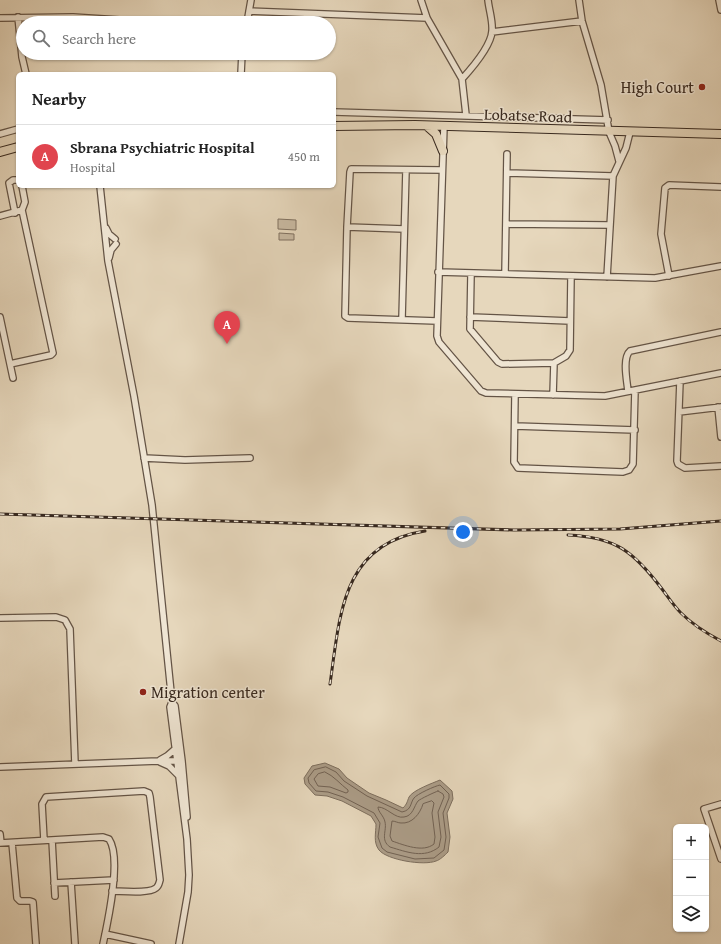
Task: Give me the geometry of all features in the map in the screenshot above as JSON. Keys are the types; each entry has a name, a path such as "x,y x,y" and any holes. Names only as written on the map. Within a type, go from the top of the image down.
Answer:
{"highway":[{"name":"Lobatse Road","path":"336,126 444,126 609,132 721,134"},
{"path":"427,126 438,138 443,151"},
{"path":"0,152 16,148"}],"street":[{"path":"248,16 251,0"},
{"path":"421,0 427,18 462,79 466,115"},
{"path":"462,79 472,68 488,44 492,32 488,0"},
{"path":"579,0 582,21 601,85 609,132 619,161"},
{"path":"719,0 721,10"},
{"path":"249,11 427,18"},
{"path":"0,18 16,17"},
{"path":"492,32 582,21"},
{"path":"23,60 26,72"},
{"path":"241,72 242,60"},
{"path":"336,112 608,120"},
{"path":"444,126 437,336 440,342 481,391 484,393 605,396 721,372"},
{"path":"0,134 16,130"},
{"path":"607,277 613,176 626,148 630,132"},
{"path":"505,274 507,154"},
{"path":"437,321 348,318 346,316 347,227 351,170 442,170"},
{"path":"402,319 406,170"},
{"path":"507,173 613,176"},
{"path":"15,213 9,183 16,180"},
{"path":"669,276 661,234 665,188 668,185 721,187"},
{"path":"10,364 51,355 53,353 22,210 25,202 22,188"},
{"path":"100,188 108,261 134,396 152,512 172,702 170,707 175,749 179,761 178,775 187,839 188,892 180,944"},
{"path":"0,216 22,210"},
{"path":"104,224 115,242 108,261"},
{"path":"506,224 609,225"},
{"path":"347,227 404,229"},
{"path":"438,272 655,278 721,266"},
{"path":"471,274 471,331 499,363 502,364 554,363 566,356 569,352 571,276"},
{"path":"470,317 570,321"},
{"path":"0,318 12,378"},
{"path":"628,391 625,362 626,355 630,351 721,332"},
{"path":"553,395 554,363"},
{"path":"680,381 678,464 685,468 721,466"},
{"path":"515,394 514,462 518,468 591,472 623,472 631,468 633,464 635,390"},
{"path":"679,412 720,407 721,437"},
{"path":"515,426 635,430"},
{"path":"144,458 185,460 250,458"},
{"path":"0,618 56,617 65,620 68,624 70,629 75,764"},
{"path":"172,702 175,706 179,761 188,830 187,839"},
{"path":"158,761 175,749"},
{"path":"158,761 169,766 178,775"},
{"path":"0,767 179,761"},
{"path":"44,840 42,804 46,797 144,791 149,793 160,880 156,888 149,891 112,891"},
{"path":"721,804 704,809 721,859"},
{"path":"0,834 0,843 103,837 109,839 113,850 114,880 103,944"},
{"path":"52,840 55,896"},
{"path":"12,843 17,898 20,901 30,900 33,902 36,944"},
{"path":"54,883 114,880"},
{"path":"71,882 75,944"},
{"path":"105,934 151,944"}],"shaded area":[{"path":"278,219 296,220 296,230 278,229"},
{"path":"279,233 294,234 294,240 279,240"}],"water":[{"path":"325,763 339,769 347,778 369,793 403,808 411,794 440,780 452,791 453,799 447,813 450,837 448,852 438,860 423,863 397,859 383,854 376,844 376,824 371,816 342,801 327,796 315,795 305,784 304,778 312,766"}],"railway":[{"path":"0,514 514,530 620,529 721,521"},
{"path":"330,684 342,609 350,587 361,567 376,551 397,539 425,531"},
{"path":"568,535 599,539 611,543 633,556 652,576 676,607 686,617 710,635 721,641"}],"place":[{"name":"High Court","path":"702,87"},
{"name":"Sbrana Psychiatric Hospital","path":"227,344"},
{"name":"Migration center","path":"143,692"}]}
